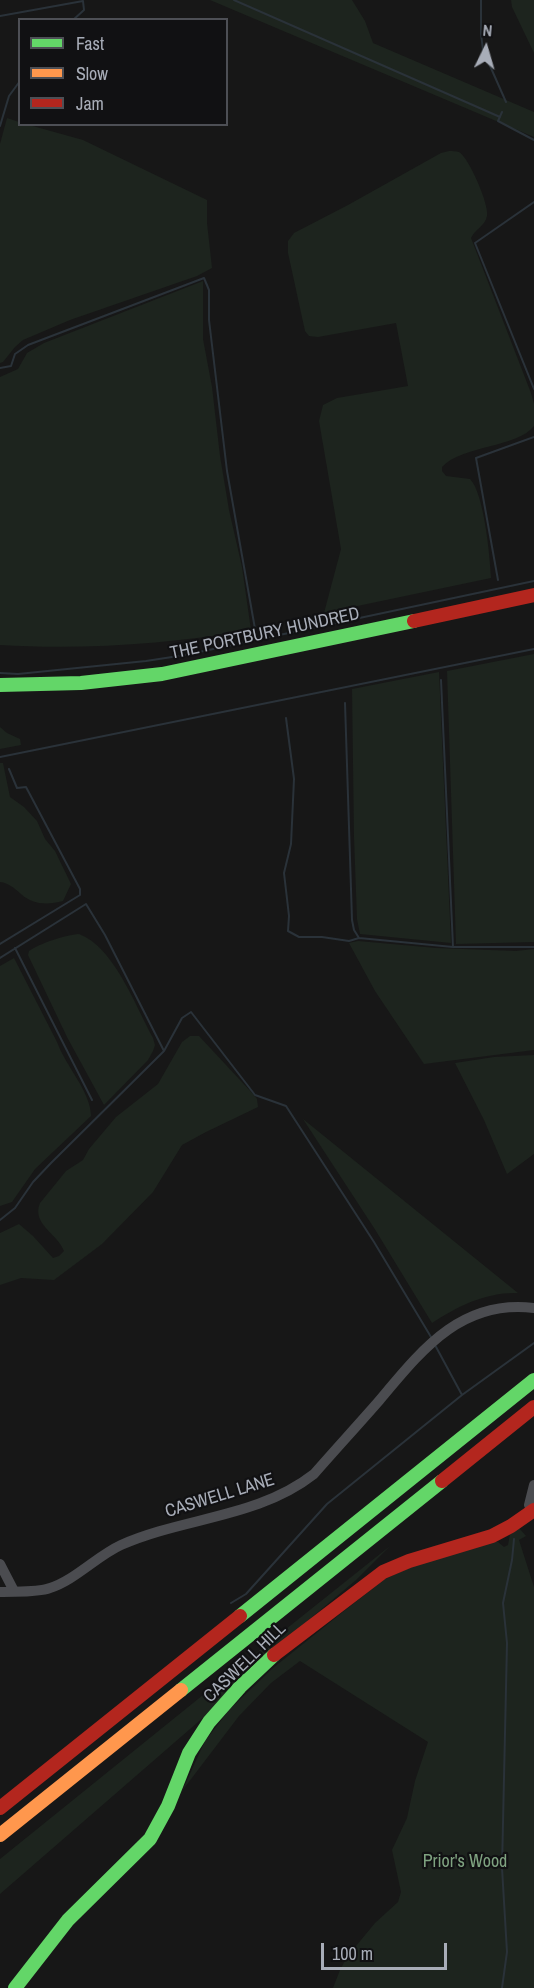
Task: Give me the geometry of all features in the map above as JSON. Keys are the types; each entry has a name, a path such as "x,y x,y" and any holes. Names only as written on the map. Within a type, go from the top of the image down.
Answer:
{"main road":[{"name":"THE PORTBURY HUNDRED","path":"0,685 81,682 162,674 534,595"},
{"path":"0,1808 534,1380"},
{"path":"0,1836 534,1407"},
{"name":"CASWELL HILL","path":"15,1988 68,1920 150,1839 168,1806 189,1753 209,1722 240,1687 280,1650 383,1572 412,1559 489,1537 514,1524 531,1507"}],"street":[{"name":"CASWELL LANE","path":"0,1592 50,1588 119,1546 164,1530 269,1501 297,1487 314,1474 426,1347 450,1327 494,1307 534,1308"},
{"name":"CASWELL HILL","path":"531,1507 534,1487"},
{"path":"0,1564 14,1591"}],"green space":[{"path":"210,0 352,0 365,21 373,43 534,112 534,137"},
{"path":"511,0 534,0 534,53 512,7"},
{"path":"7,118 18,122 18,126 33,126 83,140 207,200 212,268 197,276 70,320 23,340 0,363 0,144"},
{"path":"459,152 463,156 482,192 487,216 471,238 531,393 534,404 534,426 515,439 462,454 442,467 446,476 470,479 475,486 483,511 491,578 324,613 341,549 319,421 323,405 337,398 408,386 396,323 318,337 309,336 305,331 288,253 288,241 294,233 441,153"},
{"path":"203,281 203,339 212,387 220,456 242,567 251,630 126,645 63,647 0,645 0,377 18,369 27,353 44,343"},
{"path":"534,654 534,942 456,944 447,671"},
{"path":"439,672 451,943 360,934 357,919 354,837 352,689"},
{"path":"0,727 20,739 21,745 0,749"},
{"path":"0,763 3,763 10,797 24,807 37,821 71,884 63,901 36,902 0,882"},
{"path":"79,934 103,951 113,964 131,994 155,1045 148,1060 104,1105 67,1037 28,955 29,951 46,942"},
{"path":"358,941 436,948 516,951 534,949 534,1050 424,1064 375,991 349,943"},
{"path":"14,958 87,1098 91,1116 35,1169 12,1202 0,1206 0,966"},
{"path":"190,1036 199,1036 253,1094 257,1099 258,1107 182,1145 153,1192 102,1244 54,1280 21,1278 0,1285 0,1233 19,1224 53,1258 64,1251 39,1217 40,1203 66,1171 83,1160 89,1149 116,1117 158,1084 182,1042"},
{"path":"534,1055 534,1154 507,1174 484,1120 455,1063 494,1057"},
{"path":"303,1119 518,1293 506,1293 473,1301 432,1323 376,1231"},
{"name":"Prior's Wood","path":"519,1528 526,1536 519,1540 534,1587 534,1988 333,1988 347,1957 375,1923 398,1902 401,1892 392,1850 407,1818 415,1781 428,1742 300,1661 271,1683 239,1716 182,1791 205,1741 230,1709 273,1668 385,1579 411,1567 493,1542 498,1542 504,1547 508,1545 510,1534"},
{"path":"390,1546 356,1580 285,1640 205,1716 0,1894 0,1859 229,1674 236,1674 251,1663 251,1657"}],"waterway":[{"path":"234,0 500,117"},
{"path":"481,0 483,50 506,102"},
{"path":"0,16 83,1 84,10 75,18"},
{"path":"0,126 9,96 18,84"},
{"path":"502,112 498,121 534,140"},
{"path":"534,202 475,243 534,389"},
{"path":"0,368 11,366 15,354 28,345 204,278 209,290 209,320 227,471 257,640"},
{"path":"498,580 476,458 534,437"},
{"path":"0,673 18,674 185,655 534,581"},
{"path":"0,757 534,649"},
{"path":"441,680 453,947"},
{"path":"345,703 352,920 359,938"},
{"path":"286,718 294,779 291,844 284,873 289,916 288,931 299,937 322,937 349,941 359,938 453,947 534,947"},
{"path":"0,944 80,895 80,889 26,787 17,788 9,769"},
{"path":"0,958 86,904 105,935 164,1051 182,1018 191,1012 255,1095 286,1106 374,1242 431,1337"},
{"path":"15,948 92,1100"},
{"path":"0,1220 15,1208 33,1182 51,1163 164,1051"},
{"path":"231,1603 246,1594 327,1504 462,1395 534,1343"},
{"path":"435,1345 462,1395"},
{"path":"502,1988 507,1952 502,1868 507,1643 503,1603 514,1539"}],"traffic: fast":[{"path":"0,685 81,683 162,674 414,621"},
{"path":"240,1616 534,1380"},
{"path":"181,1690 442,1481"},
{"path":"15,1988 68,1920 150,1839 168,1806 189,1753 209,1722 240,1687 274,1655"}],"traffic: slow":[{"path":"0,1835 181,1690"}],"traffic: jam":[{"path":"414,621 534,595"},
{"path":"442,1481 534,1407"},
{"path":"274,1655 383,1572 409,1561 492,1536 534,1510"},
{"path":"0,1808 240,1616"}]}
